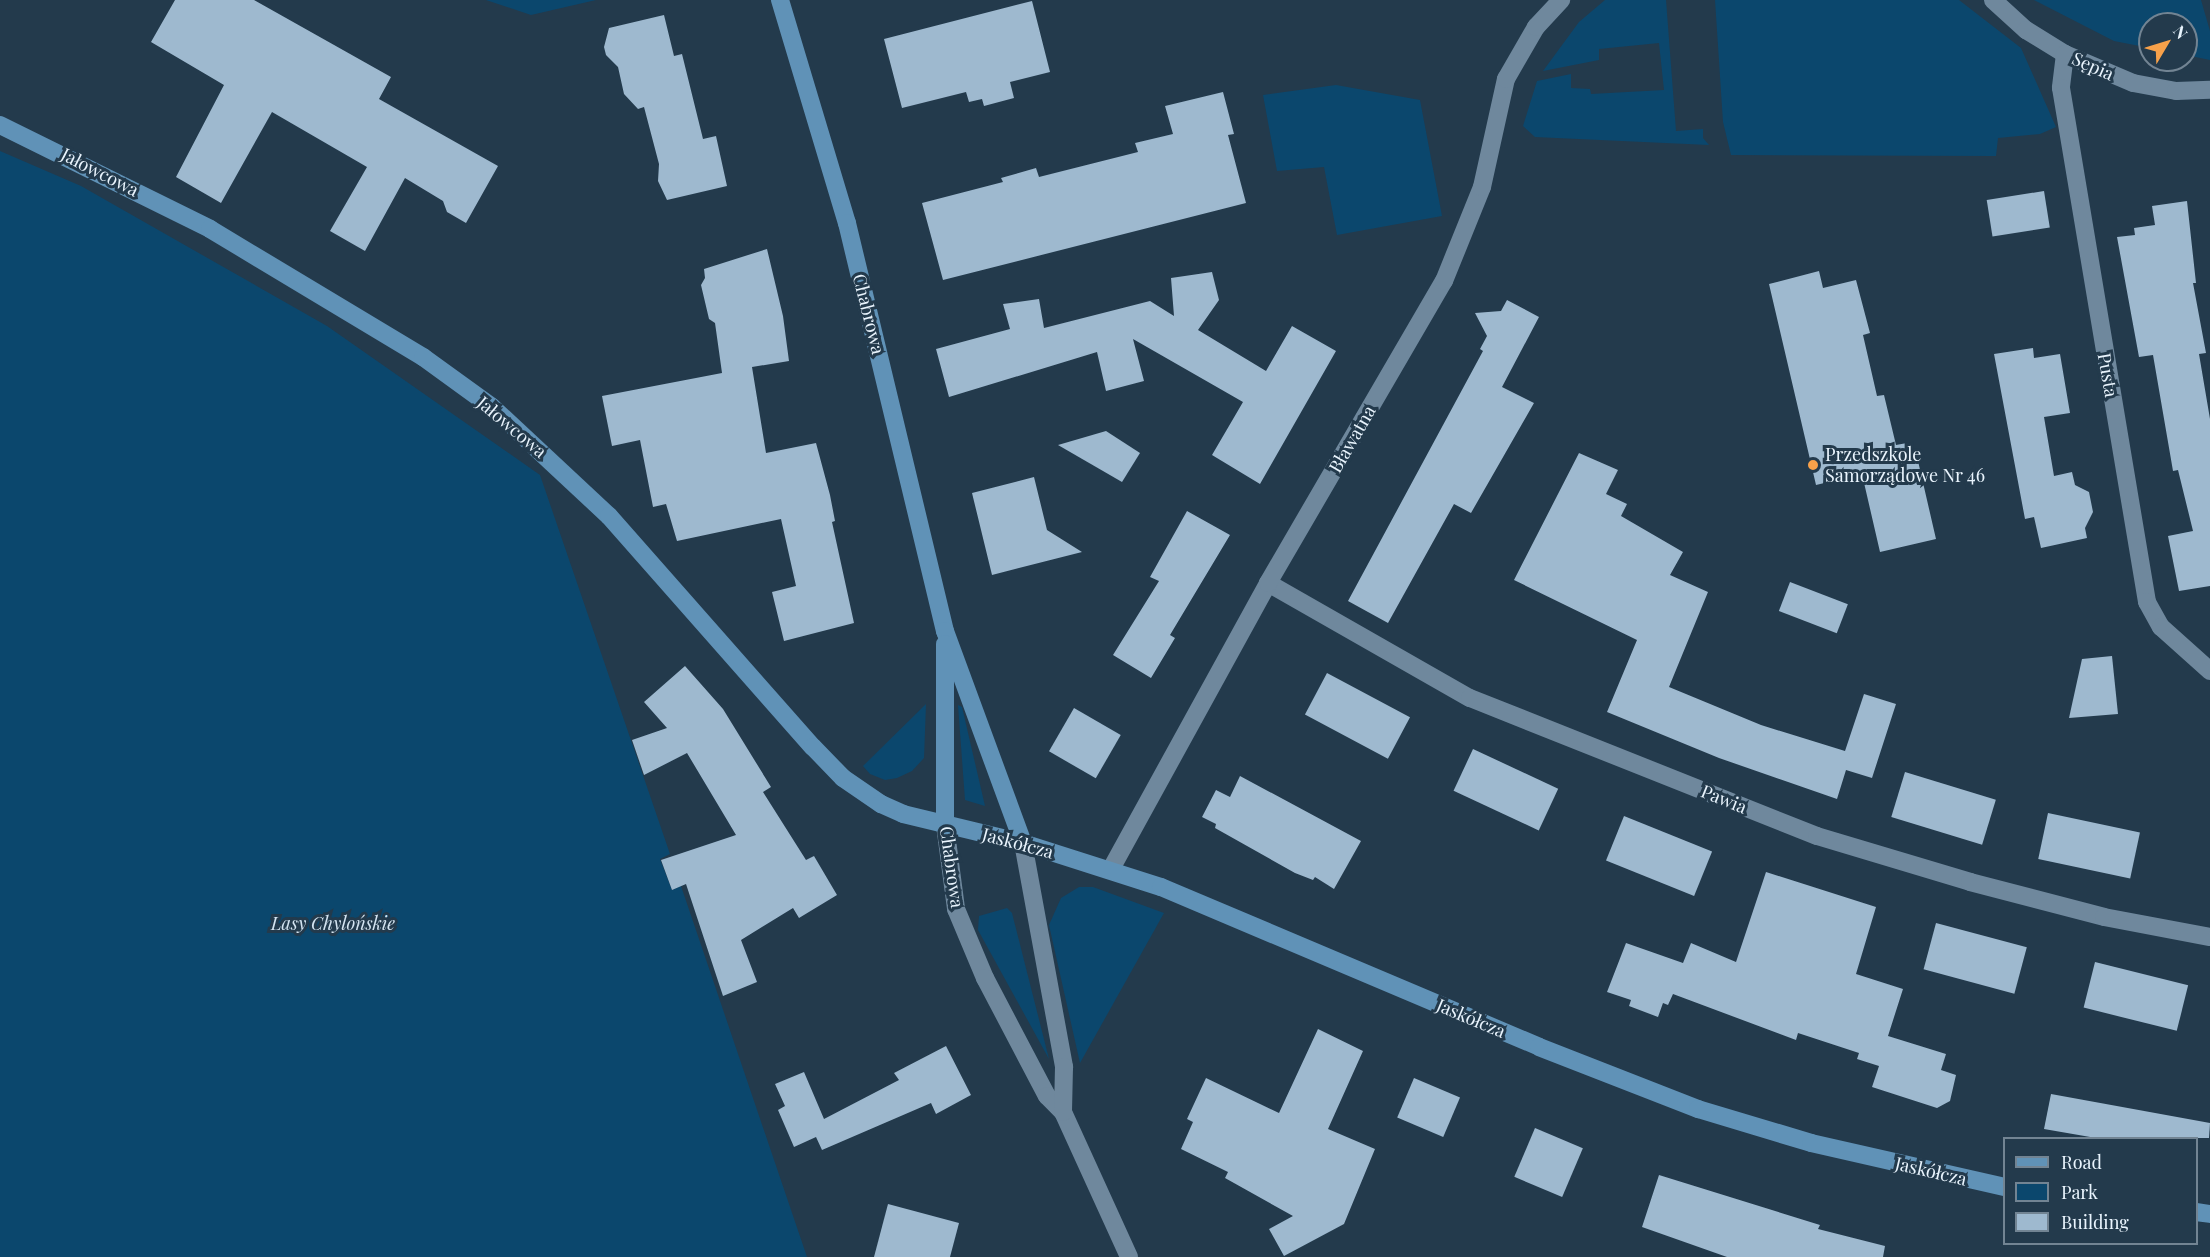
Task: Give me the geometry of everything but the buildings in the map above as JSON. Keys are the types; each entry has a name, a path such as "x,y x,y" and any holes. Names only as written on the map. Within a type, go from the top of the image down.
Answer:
{"street":[{"name":"Chabrowa","path":"780,0 847,222 945,632 1023,843 1064,1066 1063,1112"},
{"name":"Bławatna","path":"1111,869 1268,583 1458,255 1482,187 1506,79 1536,27 1561,0"},
{"name":"Sępia","path":"1993,0 2026,30 2066,54 2133,83 2176,91 2210,90"},
{"name":"Pusta","path":"2066,54 2061,88 2147,602 2161,627 2210,670"},
{"name":"Jałowcowa","path":"0,125 63,153 210,229 405,345 492,407 609,516 843,778 881,804 945,825"},
{"name":"Pawia","path":"1268,583 1470,698 1817,836 1981,885 2104,917 2210,937"},
{"name":"Chabrowa","path":"945,632 945,825 956,909 985,978 1047,1096 1063,1112 1129,1257"},
{"name":"Jaskółcza","path":"945,825 1023,843 1111,869 1539,1047 1698,1109 1811,1143 2003,1187"}],"green space":[{"path":"486,0 596,0 531,15"},
{"path":"1605,0 1666,0 1676,131 1703,129 1703,138 1709,145 1535,137 1523,126 1537,81 1571,74 1571,88 1590,89 1591,94 1664,90 1659,43 1599,49 1599,60 1543,71 1579,22"},
{"path":"1715,0 1959,0 2021,48 2056,127 2040,134 1998,138 1996,156 1731,155 1723,122"},
{"path":"2034,0 2201,0 2210,31 2210,60 2198,58 2198,12 2138,12 2138,46 2114,41"},
{"path":"1336,85 1420,100 1442,216 1337,235 1324,167 1277,171 1263,95"},
{"name":"Lasy Chylońskie","path":"0,151 81,186 327,326 540,475 670,854 660,859 672,890 681,886 807,1257 0,1257"},
{"path":"926,704 924,758 912,771 897,778 885,780 870,774 863,766"},
{"path":"958,705 962,707 985,806 965,800"},
{"path":"1079,887 1093,887 1164,913 1080,1063 1049,925 1061,898"},
{"path":"1007,908 1012,913 1049,1059 978,930 979,916"}],"place":[{"name":"Przedszkole Samorządowe Nr 46","path":"1813,465"}]}
